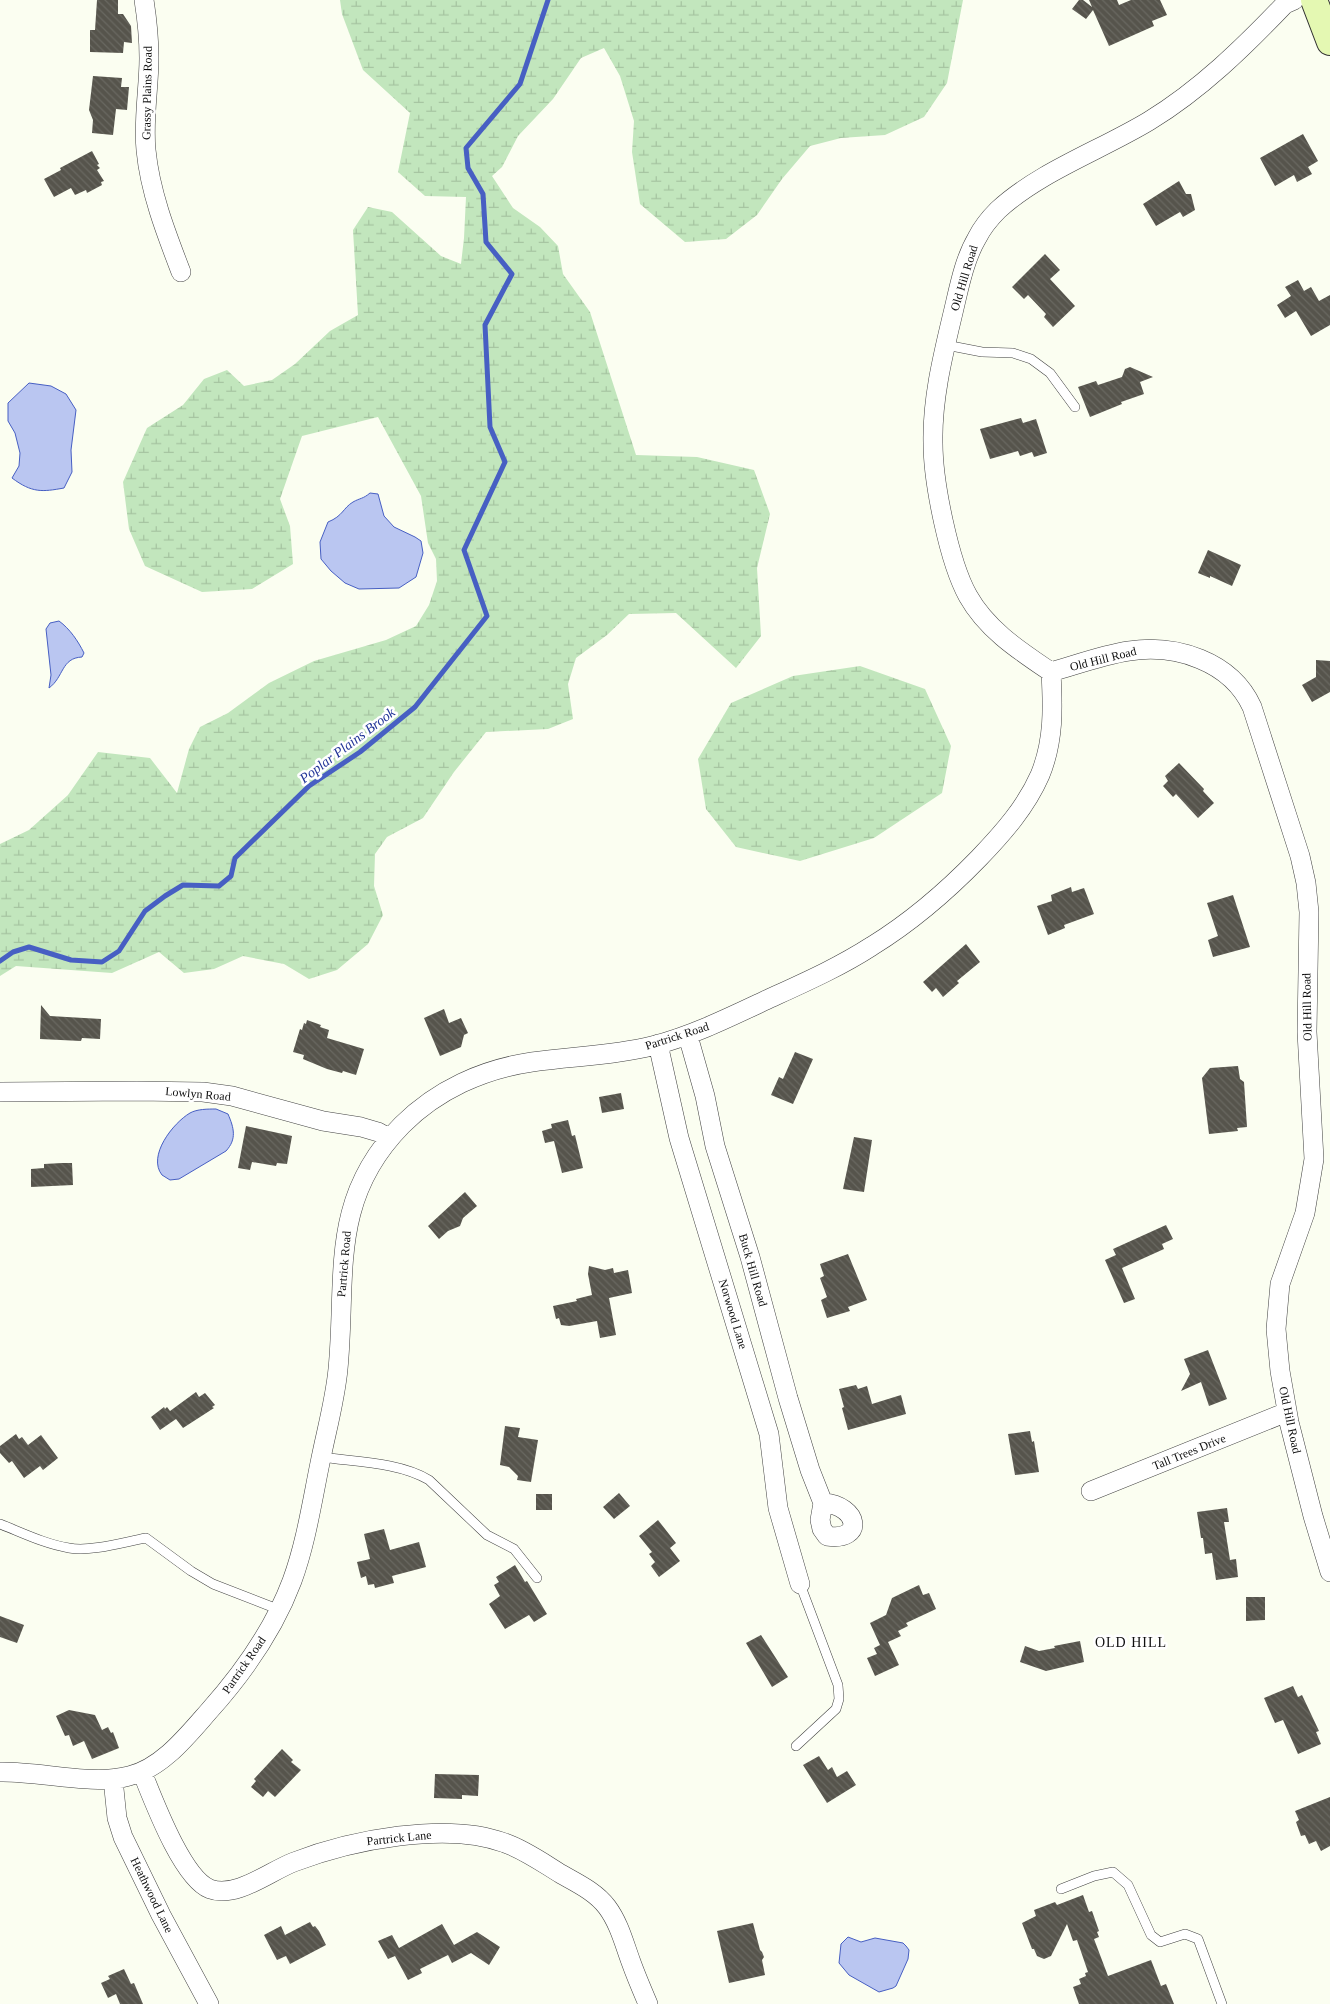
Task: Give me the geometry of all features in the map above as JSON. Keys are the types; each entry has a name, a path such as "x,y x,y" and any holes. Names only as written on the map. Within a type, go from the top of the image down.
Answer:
{"main road":[{"path":"1314,0 1330,42"}],"street":[{"name":"Grassy Plains Road","path":"144,0 149,58 145,128 146,150 150,174 165,232 181,272"},
{"name":"Old Hill Road","path":"1294,0 1285,4 1236,53 1180,101 1137,128 1039,181 998,210 982,229 971,251 956,297 936,398 933,443 936,476 955,564 966,592 982,617 1011,644 1051,672 1126,651 1165,650 1193,656 1216,666 1233,679 1248,699 1295,839 1306,883 1309,912 1307,1032 1322,1158 1305,1213 1282,1275 1276,1306 1277,1350 1287,1412 1313,1516 1330,1572"},
{"name":"Partrick Road","path":"0,1772 114,1779 142,1772 164,1757 228,1690 261,1643 280,1610 302,1549 338,1372 341,1271 348,1224 361,1184 375,1157 389,1138 411,1116 435,1098 462,1082 483,1073 530,1062 614,1053 688,1036 823,974 870,948 916,915 970,868 1003,833 1020,811 1038,778 1048,749 1052,729 1051,672"},
{"name":"Buck Hill Road","path":"688,1036 705,1096 715,1146 750,1257 788,1398 810,1470 823,1503"},
{"name":"Norwood Lane","path":"658,1044 679,1138 769,1434 778,1508 800,1584"},
{"name":"Lowlyn Road","path":"0,1092 203,1092 232,1096 323,1121 361,1127 378,1132 389,1138"},
{"name":"Tall Trees Drive","path":"1091,1491 1287,1412"},
{"name":"Partrick Lane","path":"142,1772 183,1860 194,1875 210,1889 241,1888 311,1855 334,1848 392,1836 463,1834 485,1837 520,1849 606,1904 614,1918 648,2004"},
{"name":"Heathwood Lane","path":"114,1779 117,1818 123,1837 161,1915 209,2004"}],"lane":[{"path":"946,345 982,352 1013,353 1031,359 1050,373 1075,407"},
{"path":"321,1457 389,1467 419,1474 429,1480 487,1535 514,1548 537,1578"},
{"path":"0,1524 45,1543 72,1549 146,1538 213,1584 280,1610"},
{"path":"796,1746 832,1714 839,1699 838,1685 800,1584"},
{"path":"1061,1889 1094,1876 1113,1872 1128,1885 1151,1935 1160,1942 1185,1934 1198,1939 1222,2004"}],"green space":[{"path":"340,0 963,0 947,83 924,117 885,135 841,138 810,146 782,179 757,215 726,239 685,242 640,204 632,152 634,121 620,76 604,48 581,58 553,99 518,136 502,167 492,176 513,208 540,227 558,246 563,274 590,312 636,455 697,457 754,470 770,514 757,568 761,636 736,668 676,613 629,614 607,635 576,658 568,684 573,719 548,729 486,732 454,772 423,818 387,837 375,854 374,886 383,915 368,944 337,970 309,979 284,964 243,956 214,969 184,973 159,952 112,973 16,966 0,976 0,844 29,830 68,795 98,752 150,758 177,793 189,749 200,727 228,713 269,683 314,661 386,640 416,626 429,605 437,581 436,559 428,543 421,496 378,417 302,436 280,499 290,526 293,564 252,589 202,592 145,566 129,529 123,482 147,428 183,405 204,379 227,370 244,386 272,380 295,364 330,331 358,315 353,230 368,207 392,212 441,256 461,264 466,197 425,196 398,172 410,113 363,70 342,14"},
{"path":"860,666 925,689 951,746 942,793 874,838 800,861 736,847 706,809 698,759 731,703 793,676"}],"water":[{"path":"29,383 51,386 66,394 76,410 71,450 72,472 64,488 49,490 31,489 12,478 19,466 20,453 15,433 8,421 8,403"},
{"path":"370,493 378,494 384,516 394,527 421,541 423,553 416,577 399,588 359,589 345,583 321,559 320,542 328,522 337,517 353,502"},
{"path":"59,621 67,628 84,653 82,657 75,658 66,664 58,679 49,688 51,675 46,629 50,623"},
{"path":"216,1109 228,1114 232,1124 233,1138 226,1151 179,1179 170,1180 162,1175 158,1167 160,1150 176,1124 190,1113 199,1110"},
{"path":"848,1937 861,1942 875,1938 903,1943 906,1946 909,1950 908,1959 896,1986 879,1992 849,1975 839,1963 841,1944"}],"building":[{"path":"97,0 118,0 118,14 123,14 131,26 132,43 124,42 123,53 90,52 90,30 95,30"},
{"path":"1079,0 1083,0 1092,7 1089,0 1117,0 1119,5 1131,0 1160,0 1167,15 1152,21 1154,26 1109,46 1093,10 1086,19 1072,9"},
{"path":"93,76 122,78 121,87 129,87 127,110 116,109 113,135 92,133 93,120 89,110"},
{"path":"1303,134 1318,161 1308,167 1312,174 1297,182 1294,175 1275,186 1260,158"},
{"path":"92,151 99,164 97,165 100,168 97,170 104,181 101,182 102,185 87,193 86,190 75,195 71,188 54,197 44,179"},
{"path":"1179,181 1186,194 1191,194 1195,210 1183,217 1180,212 1156,226 1143,204"},
{"path":"1045,254 1060,270 1050,279 1075,306 1053,327 1044,317 1046,314 1028,295 1024,299 1012,287"},
{"path":"1298,280 1304,291 1311,287 1319,301 1330,295 1330,325 1311,336 1296,311 1285,318 1277,305 1291,296 1285,287"},
{"path":"1130,367 1153,377 1140,382 1144,394 1121,402 1122,404 1090,417 1078,387 1096,381 1098,385 1122,377 1125,369"},
{"path":"1021,418 1023,423 1036,419 1047,453 1034,457 1032,452 1020,456 1018,451 990,459 980,429"},
{"path":"1208,550 1241,565 1232,586 1198,573"},
{"path":"1316,660 1330,661 1330,692 1312,702 1302,685 1316,677"},
{"path":"1179,763 1204,789 1203,791 1214,803 1198,818 1176,794 1173,797 1163,786 1168,781 1165,776"},
{"path":"1071,887 1072,892 1084,888 1094,914 1064,925 1065,928 1048,935 1037,906 1052,901 1051,895"},
{"path":"1233,895 1250,947 1213,957 1208,940 1218,936 1207,903"},
{"path":"966,944 980,962 957,981 959,983 943,997 936,988 932,992 923,982"},
{"path":"41,1005 50,1016 101,1019 100,1039 82,1038 81,1041 40,1039"},
{"path":"444,1009 449,1023 461,1018 468,1033 464,1035 461,1047 440,1056 424,1018"},
{"path":"307,1020 329,1030 327,1038 364,1049 356,1075 327,1069 303,1059 304,1055 293,1052 300,1029 302,1030"},
{"path":"795,1052 813,1059 793,1104 771,1095 779,1077 783,1079"},
{"path":"1238,1066 1240,1079 1244,1082 1247,1127 1237,1128 1238,1131 1209,1134 1202,1078 1210,1068"},
{"path":"621,1093 624,1109 602,1113 599,1097"},
{"path":"568,1120 572,1136 575,1135 583,1168 562,1173 554,1141 545,1143 542,1131 552,1128 551,1124"},
{"path":"246,1126 292,1136 287,1164 277,1163 276,1166 252,1162 250,1170 238,1168"},
{"path":"854,1137 872,1140 864,1192 843,1189"},
{"path":"72,1163 73,1185 31,1187 31,1169 44,1168 44,1164"},
{"path":"465,1192 477,1206 463,1218 460,1226 448,1231 439,1239 428,1226"},
{"path":"1166,1225 1173,1239 1162,1244 1164,1249 1122,1268 1135,1299 1124,1303 1105,1260 1116,1255 1113,1249"},
{"path":"848,1254 867,1300 848,1307 850,1311 827,1318 821,1300 827,1297 820,1278 824,1276 820,1264"},
{"path":"589,1266 605,1270 613,1268 614,1273 628,1270 632,1293 609,1298 616,1335 600,1338 597,1321 569,1326 561,1325 559,1318 556,1319 553,1306 577,1301 576,1299 592,1295 588,1274"},
{"path":"1208,1350 1227,1399 1209,1406 1201,1382 1181,1391 1190,1374 1184,1359"},
{"path":"856,1385 858,1389 867,1386 872,1404 901,1395 906,1414 848,1430 839,1389"},
{"path":"196,1392 199,1397 205,1393 215,1405 212,1407 214,1408 183,1428 176,1419 160,1430 151,1417 164,1407 165,1409 167,1407 170,1411"},
{"path":"505,1426 520,1428 518,1437 538,1440 531,1482 517,1480 518,1476 509,1467 500,1465"},
{"path":"1030,1431 1032,1442 1034,1441 1039,1472 1015,1475 1008,1434"},
{"path":"16,1434 19,1439 22,1437 28,1445 41,1435 58,1458 43,1470 40,1466 24,1478 12,1461 9,1463 0,1453 0,1446"},
{"path":"619,1493 630,1506 614,1519 603,1507"},
{"path":"536,1494 552,1494 552,1510 536,1510"},
{"path":"1227,1508 1229,1522 1224,1522 1230,1560 1236,1559 1238,1577 1216,1580 1212,1553 1205,1554 1197,1512"},
{"path":"658,1520 676,1543 670,1548 680,1561 659,1577 651,1566 655,1562 649,1554 652,1552 639,1536"},
{"path":"384,1529 390,1550 419,1542 426,1567 392,1576 394,1583 375,1588 374,1584 368,1585 366,1576 361,1578 357,1562 370,1559 364,1534"},
{"path":"515,1565 547,1614 534,1622 529,1615 505,1629 489,1604 500,1596 494,1585 499,1582 496,1577"},
{"path":"919,1585 923,1595 929,1593 936,1609 906,1623 908,1626 898,1631 901,1636 888,1642 899,1665 875,1676 867,1658 877,1654 874,1648 880,1645 870,1623 886,1615 892,1598"},
{"path":"1246,1597 1265,1597 1265,1620 1246,1621"},
{"path":"0,1616 24,1625 17,1643 0,1637"},
{"path":"761,1635 788,1677 772,1687 746,1643"},
{"path":"1080,1641 1084,1662 1046,1671 1020,1662 1025,1646 1039,1651"},
{"path":"1293,1686 1298,1697 1302,1695 1319,1731 1316,1732 1321,1744 1298,1754 1283,1720 1275,1723 1264,1698"},
{"path":"69,1710 95,1715 102,1730 108,1727 111,1733 113,1732 119,1748 92,1759 84,1741 73,1746 69,1735 65,1736 56,1716"},
{"path":"282,1749 293,1760 291,1762 301,1770 275,1797 268,1791 263,1797 251,1787 256,1781 254,1779"},
{"path":"819,1756 828,1770 832,1767 837,1777 847,1771 856,1785 827,1803 803,1765"},
{"path":"435,1774 479,1775 478,1796 462,1795 462,1799 434,1798"},
{"path":"1330,1797 1330,1846 1321,1851 1316,1841 1309,1844 1305,1835 1301,1836 1296,1822 1299,1820 1295,1811"},
{"path":"1083,1895 1089,1912 1092,1911 1099,1931 1097,1932 1099,1937 1094,1939 1108,1976 1151,1960 1161,1986 1166,1984 1174,2004 1079,2004 1073,1987 1081,1984 1079,1979 1086,1976 1085,1973 1088,1972 1077,1940 1073,1941 1067,1924 1051,1956 1044,1959 1037,1956 1034,1949 1032,1949 1022,1923 1036,1916 1034,1910 1055,1902 1057,1905"},
{"path":"310,1922 319,1931 326,1945 290,1964 286,1956 277,1960 264,1935 281,1926 285,1935"},
{"path":"753,1923 760,1950 764,1957 762,1960 765,1975 729,1983 717,1931"},
{"path":"442,1924 454,1945 477,1932 500,1947 489,1965 471,1953 452,1963 448,1955 420,1969 422,1973 408,1980 395,1956 388,1959 378,1941 392,1935 399,1948"},
{"path":"124,1969 131,1984 134,1983 143,2004 120,2004 116,1994 108,1998 101,1983 110,1979 108,1976"}],"waterway":[{"name":"Poplar Plains Brook","path":"0,961 13,952 29,947 71,960 102,962 119,951 145,911 165,896 183,885 219,886 231,876 235,858 309,786 360,752 415,707 487,616 464,550 505,462 490,427 485,325 512,274 486,242 483,194 468,168 466,148 520,84 548,0"}],"district":[{"name":"OLD HILL","path":"1131,1642"}]}
